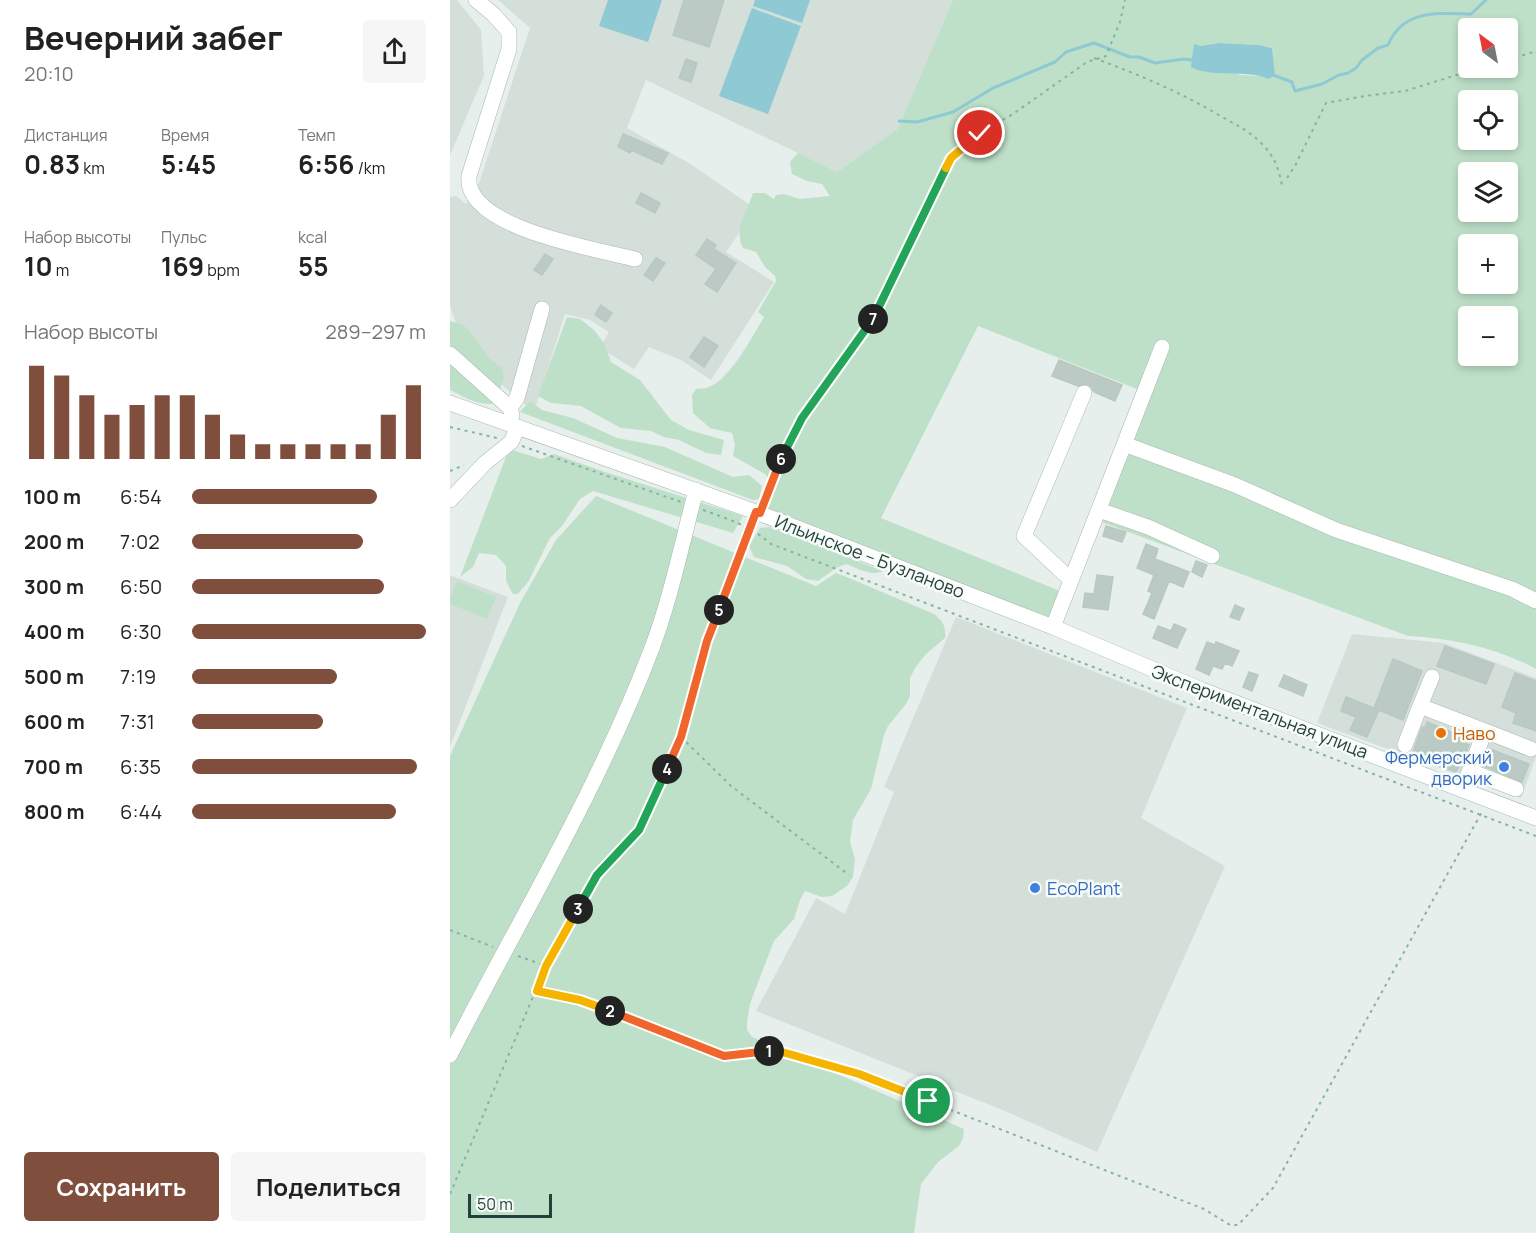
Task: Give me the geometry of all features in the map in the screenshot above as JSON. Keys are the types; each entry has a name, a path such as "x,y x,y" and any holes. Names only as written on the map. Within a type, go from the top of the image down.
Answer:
{"street":[{"path":"476,0 509,32 509,49 469,176 468,185 474,196 495,216 521,229 635,259"},
{"path":"510,408 517,398 542,309"},
{"path":"1053,627 1162,347"},
{"path":"450,354 510,408 516,426 511,442 485,464 450,500"},
{"path":"1071,580 1024,536 1084,393"},
{"name":"Ильинское – Бузланово","path":"450,403 758,513 1053,627"},
{"path":"1124,444 1235,485 1336,530 1512,589 1536,601"},
{"path":"450,1055 547,874 604,758 652,647 696,490"},
{"path":"1099,510 1148,527 1212,556"},
{"name":"Экспериментальная улица","path":"1053,627 1202,690 1536,818"},
{"path":"1405,745 1432,677"},
{"path":"1420,706 1531,749"},
{"path":"1462,790 1485,731"},
{"path":"1470,771 1516,789"}],"path":[{"path":"450,1194 546,966 597,875 639,830 681,737 707,641 749,528 802,418 874,317 951,158 980,133 1013,114 1094,58 1106,56 1120,22 1125,0"},
{"path":"1518,57 1536,51"},
{"path":"1094,58 1146,78 1245,128 1263,145 1275,161 1282,186"},
{"path":"1287,178 1326,103 1405,91 1458,75"},
{"path":"450,427 511,442 732,520 758,532 771,544 1536,836"},
{"path":"681,737 731,786 849,874"},
{"path":"537,991 580,1000 724,1056 775,1050 859,1074 1204,1209 1230,1225 1238,1225 1273,1188 1482,815 1488,800"}],"shaded area":[{"path":"450,0 457,0 481,30 484,76 450,155"},
{"path":"498,0 953,0 899,129 837,172 646,80 627,128 689,163 756,209 726,252 774,282 711,380 681,360 649,347 634,369 600,348 609,332 590,320 565,314 534,412 490,375 460,335 450,306 450,197 456,196 466,204 479,183 530,28"},
{"path":"450,575 508,597 450,747"},
{"name":"EcoPlant","path":"956,617 1187,708 1141,818 1225,866 1097,1152 1005,1111 756,1011 816,898 845,914 894,792 884,787"},
{"path":"1352,634 1444,643 1536,678 1536,757 1521,798 1317,723"}],"green space":[{"path":"953,0 1536,0 1536,669 1506,655 1474,645 1408,636 1099,521 1063,622 767,510 763,502 768,478 733,456 735,445 732,433 710,428 693,413 692,395 696,389 707,388 717,382 733,366 764,317 758,312 776,281 775,276 765,267 756,252 743,248 740,241 740,227 753,193 765,193 774,199 776,195 784,194 800,199 830,196 822,184 807,181 792,174 790,162 798,153 837,172 898,129","holes":["1219,43 1272,48 1274,76 1268,79 1233,72 1204,72 1200,46","978,326 1137,389 1060,591 881,518"]},
{"path":"567,317 580,319 594,330 604,343 611,362 640,380 671,420 689,430 724,440 721,455 706,453 679,440 651,431 621,428 581,406 551,403 538,396"},
{"path":"450,321 463,325 470,331 489,358 502,368 504,377 496,403 484,404 450,390"},
{"path":"530,401 542,410 573,418 617,438 665,447 733,477 749,475 762,486 759,499 753,500 520,412"},
{"path":"509,449 541,459 554,454 743,516 733,533 593,491 580,499 562,526 550,538 528,582 518,594 513,594 506,581 506,566 496,555 479,553 473,567 460,577"},
{"path":"596,496 816,586 836,573 934,614 943,624 945,638 926,654 915,668 910,678 910,696 888,726 871,789 853,820 850,842 855,859 853,877 847,886 832,896 822,897 805,891 794,919 774,941 750,1004 747,1022 747,1030 752,1037 964,1129 959,1146 938,1162 921,1184 914,1233 450,1233 450,756 520,603 556,540"},
{"path":"770,527 883,571 874,573 846,564 818,581 806,579 787,566 754,557 749,546 760,528"},
{"path":"457,581 496,597 487,619 450,604"}],"water":[{"path":"608,0 662,0 648,42 599,26"},
{"path":"755,0 810,0 802,23 753,6"},
{"path":"752,8 801,26 768,114 719,96"},
{"path":"1219,43 1272,48 1275,76 1268,79 1250,74 1208,72 1191,67 1194,44 1200,46"}],"building":[{"path":"684,0 724,0 709,47 673,35"},
{"path":"686,59 697,63 691,82 679,78"},
{"path":"623,134 668,153 662,164 631,150 630,153 618,147"},
{"path":"641,193 660,203 655,213 636,203"},
{"path":"707,239 716,245 714,249 736,263 717,292 705,284 716,269 696,255"},
{"path":"545,254 553,259 542,275 534,270"},
{"path":"656,258 665,263 653,281 644,275"},
{"path":"601,305 612,313 606,322 595,315"},
{"path":"704,337 718,346 704,367 690,357"},
{"path":"1059,360 1122,385 1115,401 1094,392 1087,384 1078,386 1052,376"},
{"path":"1106,526 1126,532 1122,542 1103,536"},
{"path":"1146,544 1158,549 1155,559 1189,572 1183,587 1169,581 1154,619 1143,614 1152,593 1148,591 1154,575 1137,568"},
{"path":"1196,561 1207,565 1202,577 1192,572"},
{"path":"1097,575 1113,577 1108,610 1083,607 1085,593 1094,594"},
{"path":"1235,605 1244,609 1239,620 1230,617"},
{"path":"1174,624 1186,629 1177,648 1153,638 1158,626 1171,631"},
{"path":"1207,642 1215,645 1216,642 1239,651 1232,666 1225,663 1222,669 1213,666 1209,675 1196,669"},
{"path":"1445,646 1494,664 1486,684 1437,666"},
{"path":"1393,659 1422,671 1403,720 1374,708"},
{"path":"1249,672 1258,675 1252,691 1243,687"},
{"path":"1515,673 1536,681 1536,731 1513,723 1516,713 1502,707"},
{"path":"1284,675 1307,685 1303,696 1279,686"},
{"path":"1346,697 1379,710 1367,737 1350,730 1356,717 1341,711"},
{"path":"1427,722 1466,738 1464,743 1469,745 1456,772 1412,755 1422,727 1425,728"},
{"path":"1490,749 1529,764 1522,782 1484,766"}],"waterway":[{"path":"1273,75 1292,82 1295,91 1322,84 1348,73 1378,48 1388,45 1395,33 1412,19 1434,14 1471,14 1486,0"},
{"path":"899,121 917,122 953,112 993,88 1055,62 1066,52 1094,43 1130,57 1139,57 1155,63 1192,60"}],"place":[{"name":"Наво","path":"1441,733"},
{"name":"Фермерский дворик","path":"1504,767"},
{"name":"EcoPlant","path":"1035,888"}],"route":[{"path":"928,1101 859,1074 775,1050 724,1056 580,1000 537,991 546,966 597,875 639,830 681,737 707,641 749,528 756,512 760,513 782,457 802,418 874,317 951,158 980,133"}]}
